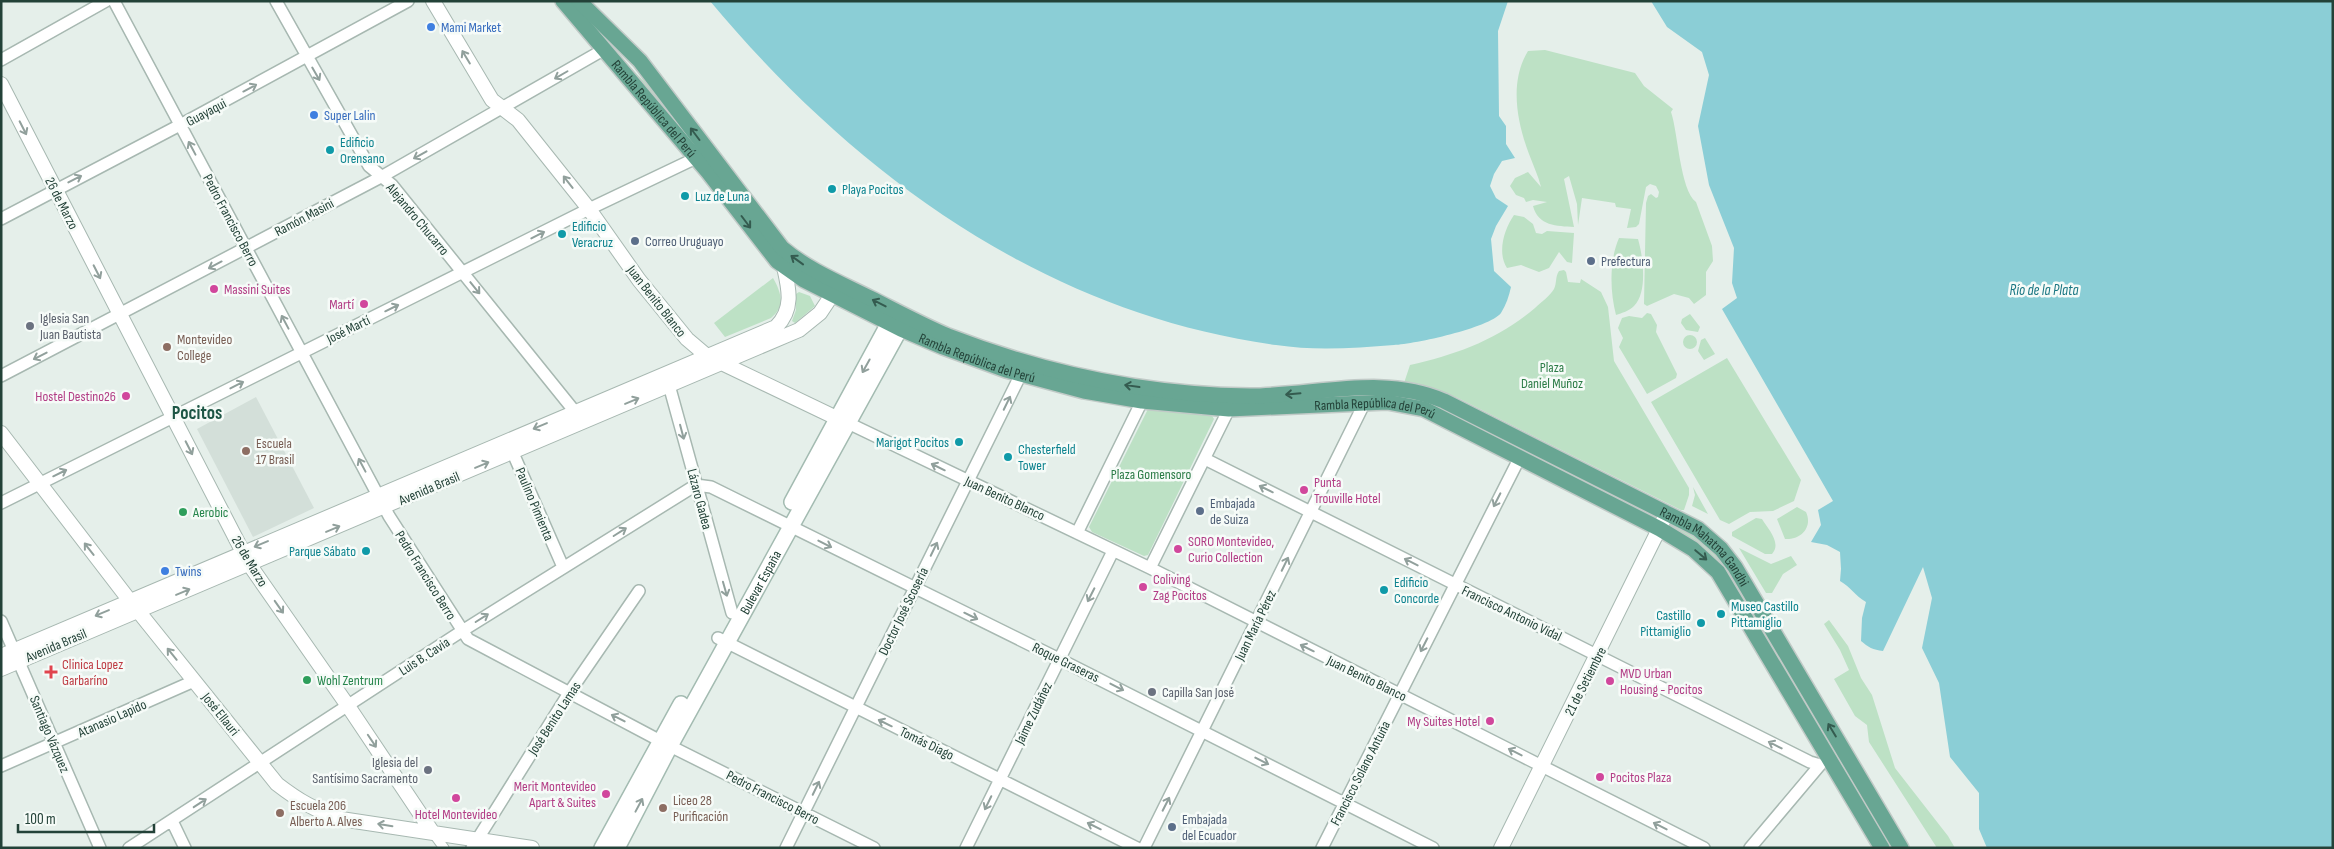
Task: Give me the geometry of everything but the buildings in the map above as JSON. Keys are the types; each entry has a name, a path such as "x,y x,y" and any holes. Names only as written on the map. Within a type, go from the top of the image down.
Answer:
{"main road":[{"name":"Rambla República del Perú","path":"563,1 696,158 772,256 784,267 836,289 943,348 1021,374 1084,391 1142,402 1229,409 1396,402 1424,409 1520,457"},
{"name":"Rambla República del Perú","path":"579,1 640,60 782,248 836,289"},
{"path":"603,50 617,51 642,78 658,84"},
{"name":"Rambla República del Perú","path":"899,323 948,335 1013,358 1087,378 1129,386 1223,396 1280,395 1380,387 1418,392 1444,401 1523,440"},
{"name":"Bulevar España","path":"602,848 665,744 842,421 899,323"},
{"name":"Rambla Mahatma Gandhi","path":"1523,440 1667,513 1698,530 1711,540 1735,567 1901,848"},
{"path":"1520,457 1532,454 1601,488 1625,492"},
{"name":"Rambla Mahatma Gandhi","path":"1520,457 1660,529 1693,549 1718,572 1825,762 1882,848"},
{"name":"Bulevar España","path":"722,640 732,613 786,524"},
{"name":"Bulevar España","path":"617,848 665,744"},
{"path":"1825,762 1842,764 1893,848"}],"street":[{"path":"1,60 106,1"},
{"name":"Pedro Francisco Berro","path":"114,1 382,501 468,639 665,744 874,848"},
{"name":"Alejandro Chucarro","path":"276,1 369,166 392,184 578,416"},
{"name":"Guayaqui","path":"1,219 307,58 408,1"},
{"name":"Juan Benito Blanco","path":"432,1 492,100 518,120 589,209 664,311 687,339 707,356 1150,568 1704,848"},
{"name":"Ramón Masini","path":"1,376 381,177 603,50"},
{"name":"26 de Marzo","path":"1,84 246,558 433,833"},
{"name":"José Martí","path":"1,503 589,209 696,158"},
{"name":"Avenida Brasil","path":"1,669 17,656 510,446 707,356 769,330 780,322 787,312 790,300 784,267"},
{"name":"Avenida Brasil","path":"578,416 669,385 799,330 820,313 836,289"},
{"name":"Doctor José Scosería","path":"786,848 1021,374"},
{"name":"Lázaro Gadea","path":"669,385 732,613"},
{"path":"1077,533 1142,402"},
{"name":"Juan María Pérez","path":"1144,848 1365,402"},
{"path":"1150,568 1229,409"},
{"name":"José Ellauri","path":"1,433 38,484 277,784 314,810 341,819 433,833 474,844 532,848"},
{"name":"Paulino Pimienta","path":"510,446 563,567"},
{"name":"Francisco Solano Antuña","path":"1322,848 1520,457"},
{"name":"Francisco Antonio Vidal","path":"1204,459 1810,762 1825,762"},
{"name":"Roque Graseras","path":"696,484 711,487 786,524 1203,731 1433,848"},
{"name":"Luis B. Cavia","path":"129,848 462,631 696,484"},
{"name":"21 de Setiembre","path":"1501,848 1667,513"},
{"name":"Jaime Zudáñez","path":"966,848 1113,551"},
{"name":"José Benito Lamas","path":"474,844 569,693 639,591"},
{"name":"Santiago Vázquez","path":"1,621 100,848"},
{"name":"Tomás Diago","path":"722,640 1137,848"},
{"name":"Avenida Brasil","path":"1,656 17,656"},
{"name":"Atanasio Lapido","path":"1,766 194,680"},
{"path":"1750,848 1825,762"},
{"path":"172,821 185,848"},
{"path":"433,833 444,848"}],"shaded area":[{"name":"Escuela 17 Brasil","path":"256,397 314,508 253,537 197,429"}],"green space":[{"path":"1545,50 1635,73 1644,86 1673,109 1671,112 1686,186 1696,202 1712,246 1713,261 1706,272 1706,295 1694,304 1689,298 1674,294 1647,306 1644,304 1646,203 1648,196 1651,194 1656,198 1658,197 1659,192 1656,186 1650,184 1646,187 1639,224 1636,227 1627,228 1631,209 1616,207 1615,203 1582,198 1578,225 1577,204 1569,176 1564,179 1574,227 1549,224 1539,218 1533,206 1547,202 1533,200 1526,202 1524,198 1516,195 1510,186 1515,178 1528,172 1541,187 1521,129 1518,116 1517,89 1518,76 1528,51"},
{"path":"615,54 657,93 797,269"},
{"path":"1514,215 1524,217 1533,224 1536,233 1542,234 1547,231 1574,233 1572,263 1567,262 1559,252 1549,268 1539,272 1521,265 1507,268 1502,255 1502,248 1507,227"},
{"path":"1619,238 1638,239 1643,283 1638,300 1634,306 1616,315 1612,266"},
{"name":"Plaza Daniel Muñoz","path":"1564,270 1568,282 1580,283 1581,279 1601,292 1608,307 1614,361 1689,488 1689,495 1684,510 1458,398 1432,388 1404,383 1410,365 1460,351 1507,329 1550,294 1555,287 1559,271"},
{"path":"773,278 781,299 776,313 771,318 725,337 714,323"},
{"path":"799,292 810,296 815,306 795,323 792,321 796,310 796,294"},
{"path":"1647,313 1651,314 1657,325 1656,332 1677,374 1676,378 1647,394 1619,347 1623,338 1618,328 1622,318 1629,316 1642,318"},
{"path":"1690,314 1700,327 1698,332 1686,330 1681,323 1682,319"},
{"path":"1690,335 1695,337 1697,342 1695,347 1690,349 1685,347 1683,342 1685,337"},
{"path":"1705,338 1715,354 1704,360 1698,351 1701,340"},
{"path":"1727,358 1801,480 1794,501 1773,511 1750,512 1729,524 1720,520 1651,402"},
{"name":"Plaza Gomensoro","path":"1148,409 1211,414 1214,419 1148,555 1144,556 1092,532 1089,527"},
{"path":"1693,487 1708,514 1692,506 1695,495"},
{"path":"1600,490 1627,498 1658,513 1655,520"},
{"path":"1797,507 1806,512 1808,518 1807,527 1801,535 1785,539 1777,519"},
{"path":"1756,518 1762,519 1773,536 1775,550 1772,554 1765,554 1732,536 1732,532"},
{"path":"1669,519 1716,550 1841,758 1833,756 1728,577 1667,526"},
{"path":"1739,548 1771,564 1791,556 1797,565 1783,574 1772,593 1766,593"},
{"path":"1829,620 1848,646 1861,678 1872,695 1895,768 1948,836 1955,848 1937,848 1869,742 1867,725 1855,716 1834,679 1849,670 1840,650 1824,624"}],"water":[{"path":"710,1 1508,1 1498,31 1499,116 1506,126 1506,144 1515,158 1502,161 1494,174 1490,186 1496,198 1508,206 1496,226 1491,239 1494,271 1511,287 1507,300 1501,313 1494,319 1451,334 1404,344 1335,348 1305,348 1276,345 1192,328 1111,303 1034,269 961,227 893,179 828,124 767,65"},
{"name":"Río de la Plata","path":"1651,1 2333,1 2333,848 1987,848 1979,829 1979,793 1950,757 1939,683 1922,648 1932,598 1923,567 1883,651 1876,650 1868,647 1861,641 1862,618 1866,602 1840,581 1840,552 1827,545 1811,542 1821,525 1818,510 1833,501 1722,309 1737,298 1732,283 1734,248 1709,185 1698,126 1709,75 1702,52 1667,27"}],"place":[{"name":"Mami Market","path":"431,27"},
{"name":"Super Lalin","path":"314,115"},
{"name":"Edificio Orensano","path":"330,150"},
{"name":"Playa Pocitos","path":"832,189"},
{"name":"Luz de Luna","path":"685,196"},
{"name":"Edificio Veracruz","path":"562,234"},
{"name":"Correo Uruguayo","path":"635,241"},
{"name":"Prefectura","path":"1591,261"},
{"name":"Massini Suites","path":"214,289"},
{"name":"Martí","path":"364,304"},
{"name":"Iglesia San Juan Bautista","path":"30,326"},
{"name":"Montevideo College","path":"167,347"},
{"name":"Hostel Destino26","path":"126,396"},
{"name":"Marigot Pocitos","path":"959,442"},
{"name":"Escuela 17 Brasil","path":"246,451"},
{"name":"Chesterfield Tower","path":"1008,457"},
{"name":"Punta Trouville Hotel","path":"1304,490"},
{"name":"Embajada de Suiza","path":"1200,511"},
{"name":"Aerobic","path":"183,512"},
{"name":"SORO Montevideo, Curio Collection","path":"1178,549"},
{"name":"Parque Sábato","path":"366,551"},
{"name":"Twins","path":"165,571"},
{"name":"Coliving Zag Pocitos","path":"1143,587"},
{"name":"Edificio Concorde","path":"1384,590"},
{"name":"Museo Castillo Pittamiglio","path":"1721,614"},
{"name":"Castillo Pittamiglio","path":"1701,623"},
{"name":"Clinica Lopez Garbaríno","path":"51,672"},
{"name":"Wohl Zentrum","path":"307,680"},
{"name":"MVD Urban Housing - Pocitos","path":"1610,681"},
{"name":"Capilla San José","path":"1152,692"},
{"name":"My Suites Hotel","path":"1490,721"},
{"name":"Iglesia del Santísimo Sacramento","path":"428,770"},
{"name":"Pocitos Plaza","path":"1600,777"},
{"name":"Merit Montevideo Apart & Suites","path":"606,794"},
{"name":"Hotel Montevideo","path":"456,798"},
{"name":"Liceo 28 Purificación","path":"663,808"},
{"name":"Escuela 206 Alberto A. Alves","path":"280,813"},
{"name":"Embajada del Ecuador","path":"1172,827"}],"district":[{"name":"Pocitos","path":"197,412"}]}
